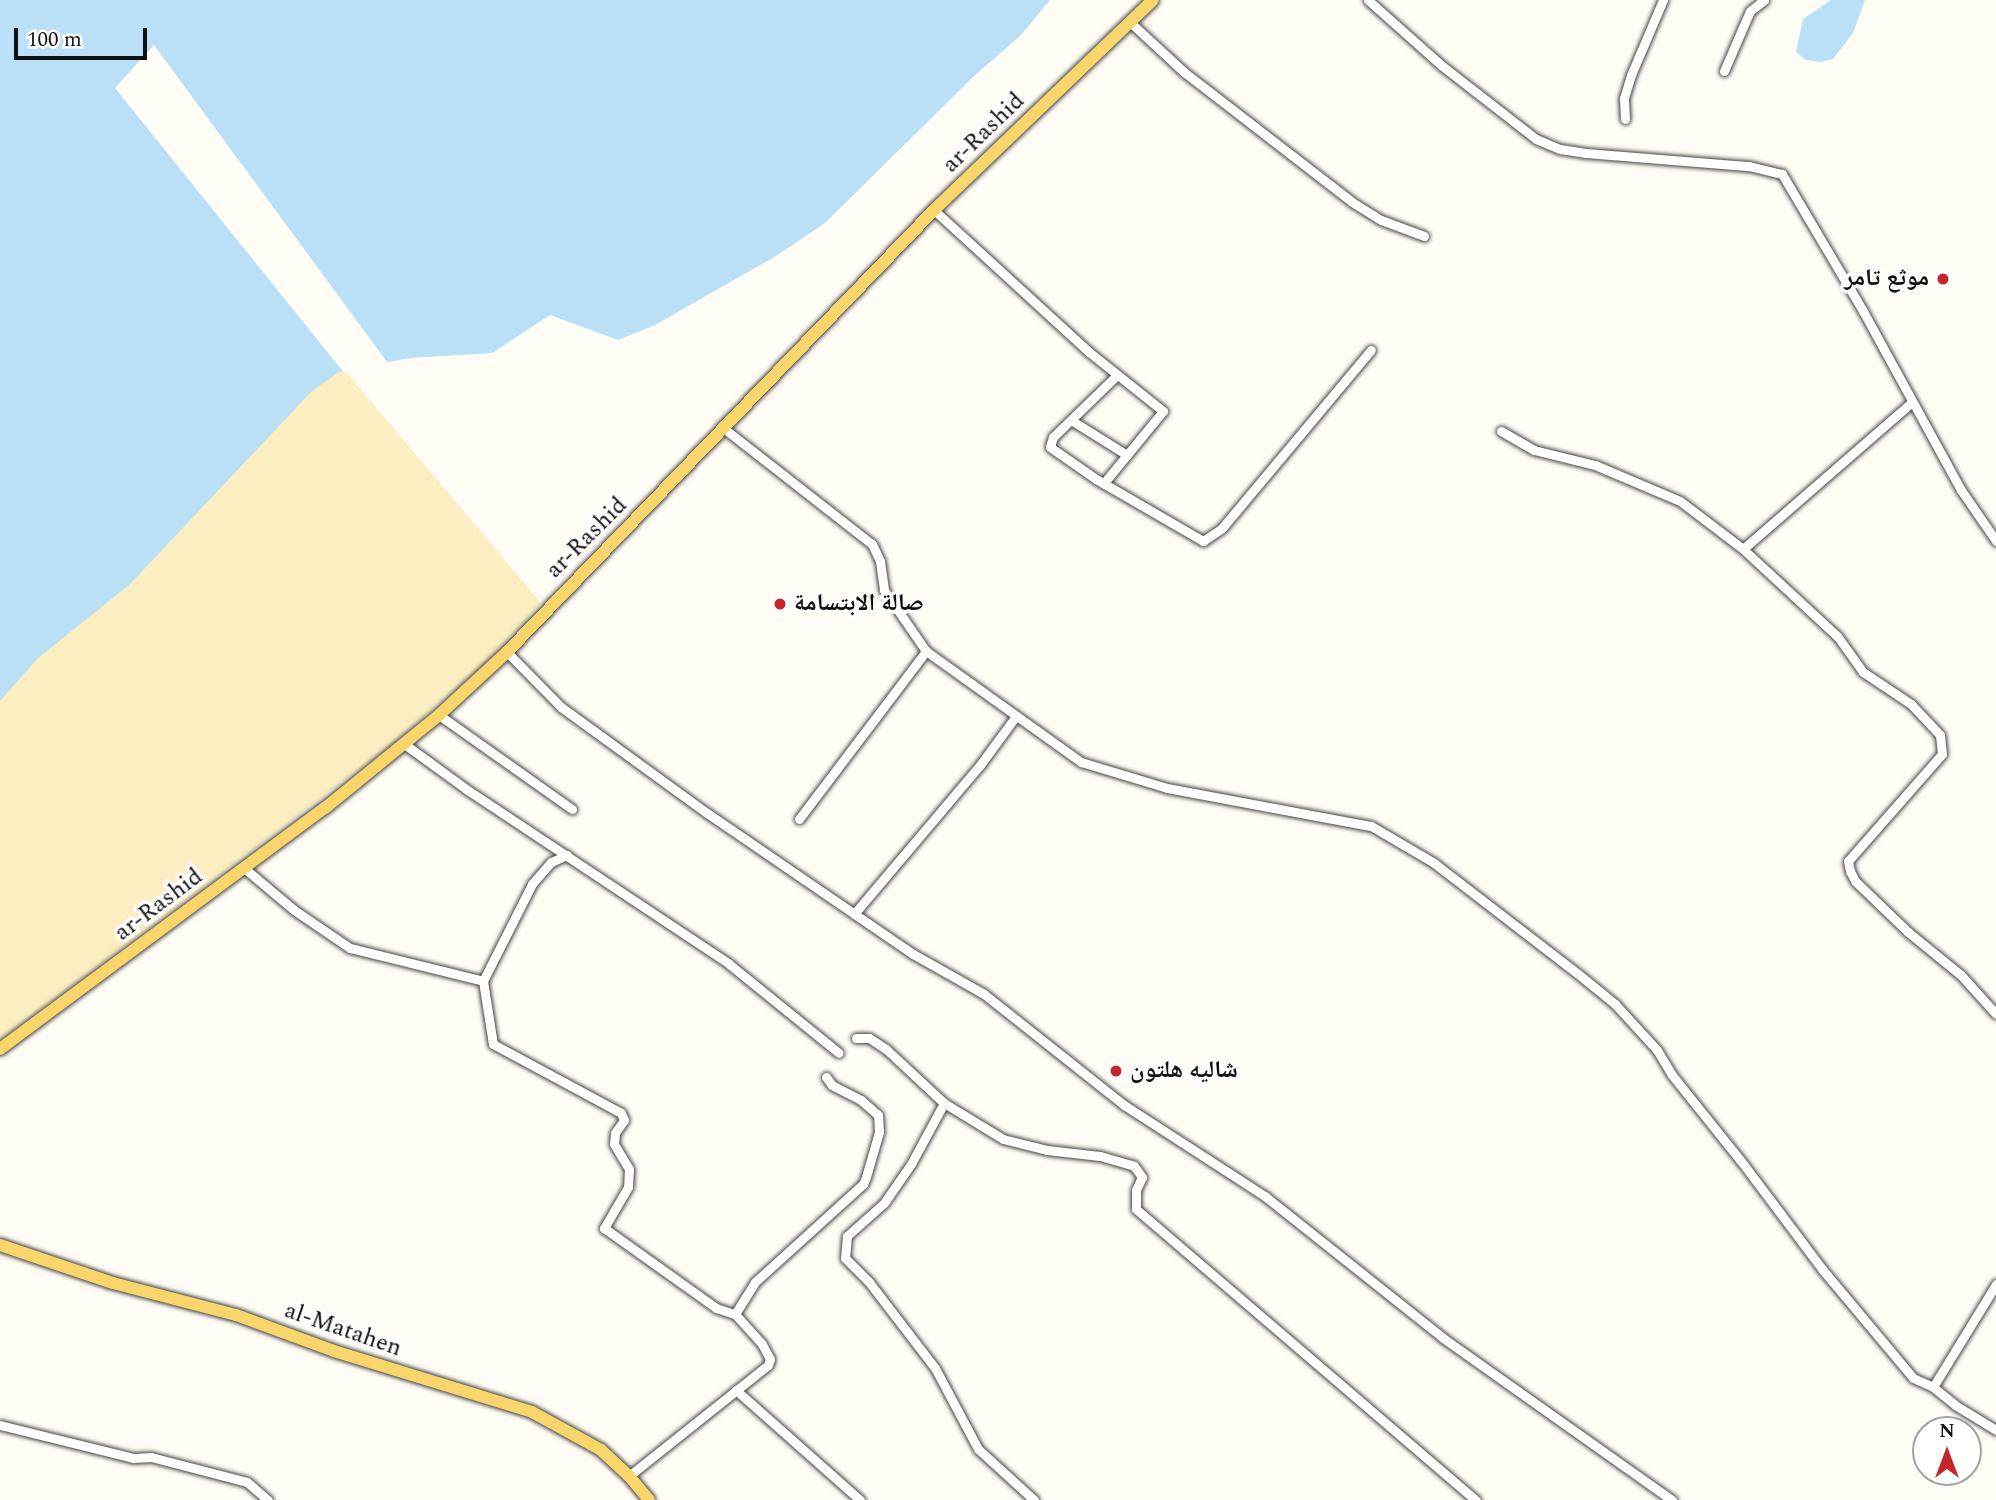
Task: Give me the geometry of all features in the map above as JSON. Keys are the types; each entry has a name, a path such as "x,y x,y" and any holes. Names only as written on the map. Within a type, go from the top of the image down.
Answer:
{"main road":[{"name":"ar-Rashid","path":"0,1049 325,808 439,715 507,652 934,210 1153,0"},
{"name":"al-Matahen","path":"0,1245 113,1283 236,1315 334,1351 532,1412 601,1450 629,1476 649,1500"}],"street":[{"path":"1368,0 1441,65 1536,139 1573,151 1749,166 1782,174 1863,311 1961,490 1996,541"},
{"path":"1625,118 1624,99 1663,0"},
{"path":"1724,71 1750,11 1764,0"},
{"path":"1130,22 1184,72 1352,202 1381,220 1424,236"},
{"path":"934,210 1116,376 1163,411 1103,484"},
{"path":"1116,376 1051,439 1051,447 1103,484 1203,541 1222,528 1371,350"},
{"path":"1743,549 1911,403"},
{"path":"1071,420 1127,455"},
{"path":"722,427 872,544 880,561 884,590 926,651 1081,762 1167,789 1371,826 1434,863 1615,1004 1657,1050 1672,1075 1822,1269 1913,1378 1933,1387 1955,1405 1996,1430"},
{"path":"1501,431 1534,450 1611,471 1680,500 1743,549 1838,637 1864,672 1911,704 1940,735 1942,754 1848,861 1850,871 1855,881 1908,932 1961,975 1996,1014"},
{"path":"799,819 926,651"},
{"path":"507,652 561,707 854,914 913,954 984,994 1124,1105 1266,1197 1443,1338 1672,1500"},
{"path":"439,715 572,809"},
{"path":"854,914 980,765 1016,716"},
{"path":"403,743 466,789 729,964 839,1053"},
{"path":"567,855 551,862 532,884 484,981 493,1044 624,1116 613,1139 629,1169 628,1187 604,1228 716,1308 735,1314 762,1343 770,1359 768,1365 629,1476"},
{"path":"244,867 294,910 350,948 484,981"},
{"path":"856,1038 869,1038 887,1049 944,1103 1003,1139 1046,1150 1100,1156 1134,1166 1142,1177 1136,1190 1136,1209 1476,1500"},
{"path":"735,1314 755,1282 863,1184 866,1177 879,1132 878,1115 861,1100 832,1085 826,1077"},
{"path":"944,1103 911,1164 884,1203 847,1236 845,1258 869,1282 934,1368 978,1449 1034,1500"},
{"path":"1933,1387 1996,1284"},
{"path":"736,1390 860,1500"},
{"path":"0,1425 133,1458 151,1457 247,1482 268,1500"}],"sand":[{"path":"335,359 541,603 488,661 389,747 0,1040 0,632"}],"water":[{"path":"0,0 1050,0 1021,35 973,77 825,223 776,256 655,325 618,340 550,315 492,353 409,358 339,372 312,391 129,585 38,658 0,701"},
{"path":"1831,0 1865,0 1853,33 1833,59 1821,62 1806,60 1796,52 1803,19"}],"pier":[{"path":"154,45 390,366 345,374 115,88"}],"place":[{"name":"موثع تامر","path":"1943,279"},
{"name":"صالة الابتسامة","path":"780,604"},
{"name":"شاليه هلتون","path":"1116,1071"}]}
